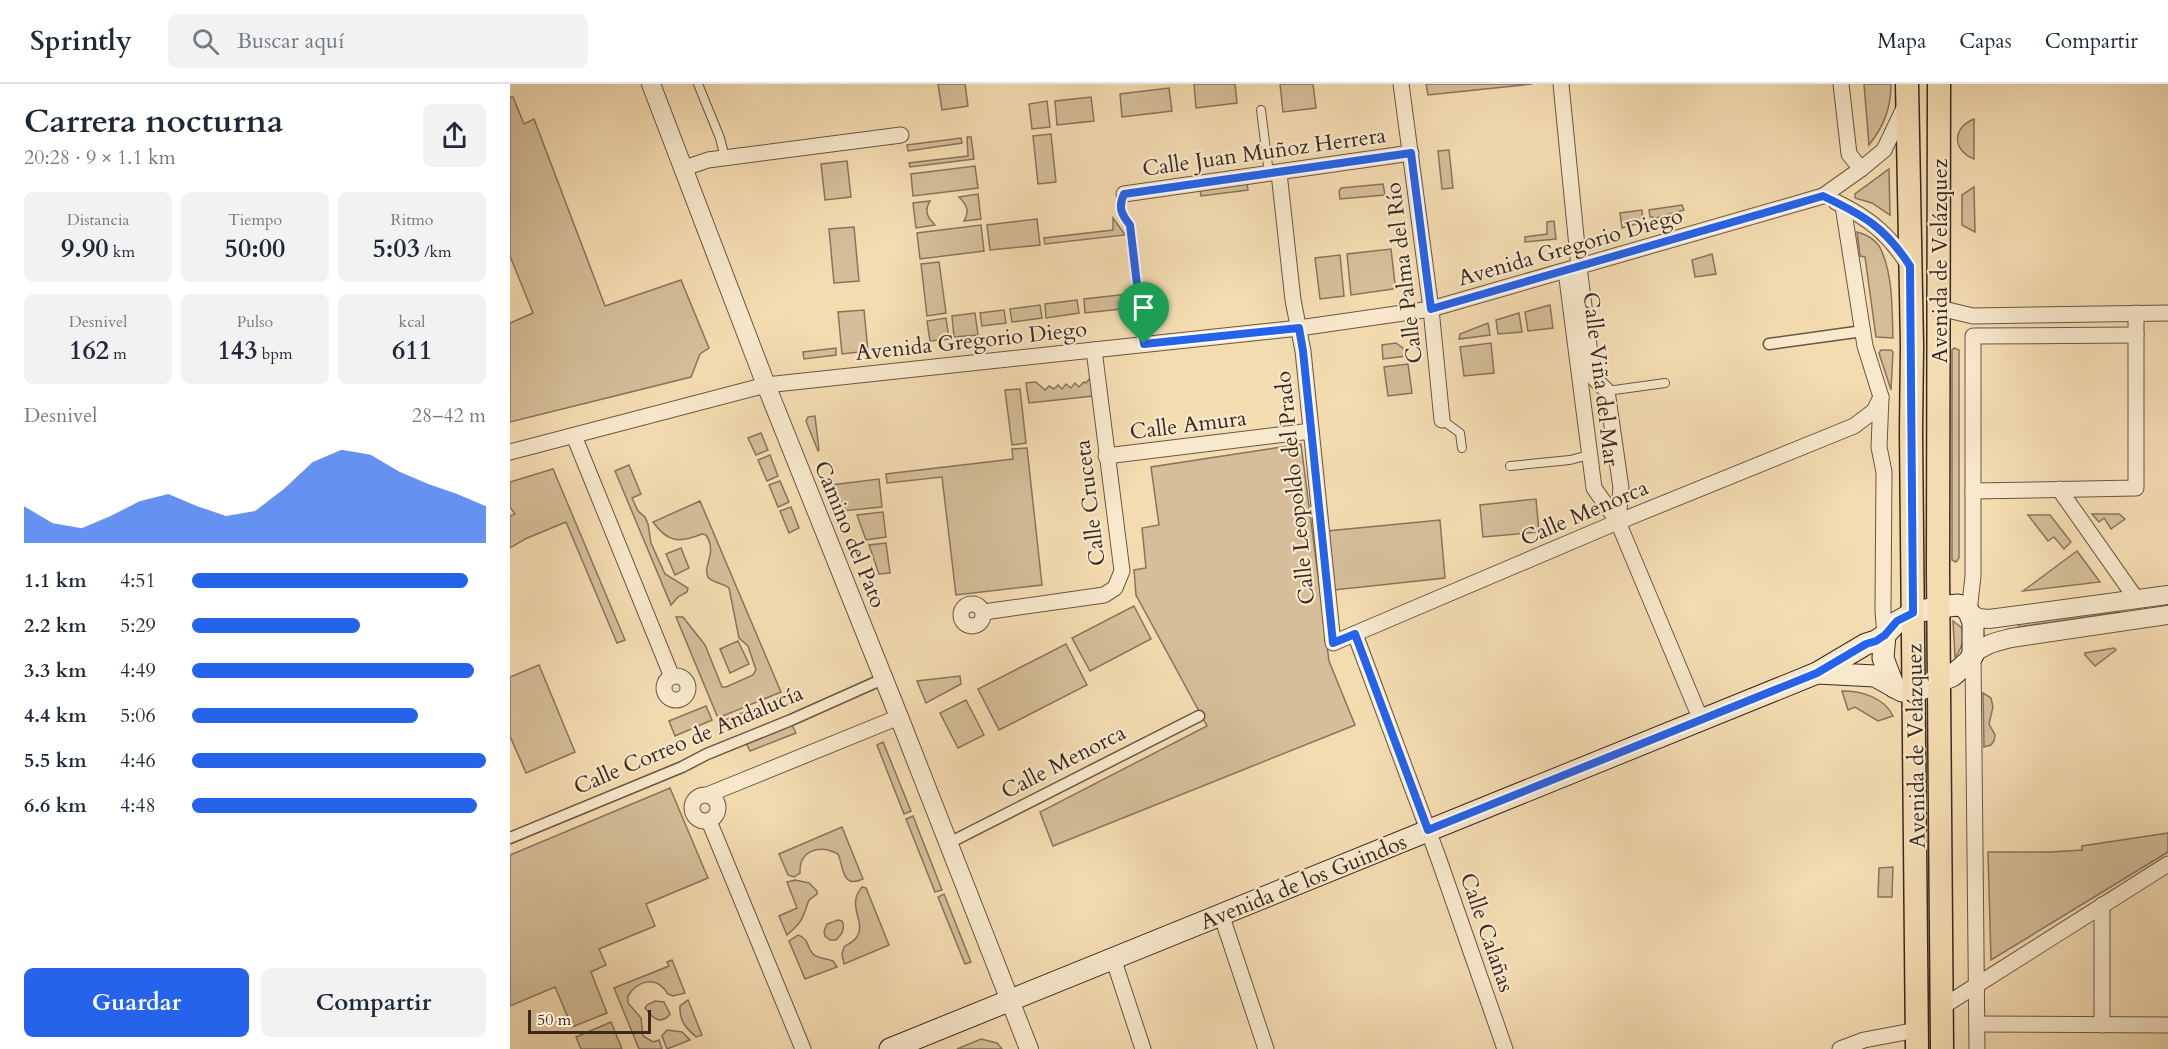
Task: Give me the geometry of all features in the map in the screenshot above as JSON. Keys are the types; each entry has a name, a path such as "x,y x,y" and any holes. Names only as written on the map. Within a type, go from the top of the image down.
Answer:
{"main road":[{"name":"Avenida de Velázquez","path":"1939,84 1942,1049"},
{"name":"Avenida de Velázquez","path":"1907,92 1913,613 1904,689 1917,1040"},
{"path":"1885,635 1882,658 1904,689 1940,681 1962,669 1973,656 1972,622 1969,612 1958,605 1913,613"},
{"name":"Avenida de los Guindos","path":"890,1049 1817,673 1866,644 1876,641 1885,635 1897,621 1913,613"},
{"name":"Avenida de los Guindos","path":"1817,673 1875,676 1904,689"}],"street":[{"name":"Camino del Pato","path":"651,84 766,385 1029,1049"},
{"name":"Calle Palma del Río","path":"1401,84 1431,309 1442,420"},
{"path":"1841,84 1849,154 1861,169"},
{"name":"Calle Viña del Mar","path":"1560,85 1572,269 1594,488 1618,522 1701,720"},
{"name":"Avenida Gregorio Diego","path":"510,452 766,385 1299,328 1431,309 1823,196 1884,150 1907,92"},
{"path":"682,169 708,160 901,135"},
{"name":"Calle Juan Muñoz Herrera","path":"1124,194 1411,153"},
{"name":"Calle Leopoldo del Prado","path":"1274,174 1299,328 1333,643"},
{"path":"1823,196 1867,218 1887,235 1910,266"},
{"name":"Avenida de Velázquez","path":"1843,206 1867,357 1881,397 1879,447 1884,472 1883,611 1885,635"},
{"name":"Calle Viña del Mar","path":"1572,269 1593,377 1607,391 1621,488 1618,522"},
{"path":"1939,308 1973,316 2168,313"},
{"path":"1973,491 2136,488 2136,313"},
{"path":"1770,344 1863,331"},
{"name":"Avenida de Velázquez","path":"1969,612 1973,576 1973,336 2136,335"},
{"name":"Calle Cruceta","path":"984,612 1104,595 1115,588 1122,571 1094,350"},
{"name":"Calle Menorca","path":"1333,643 1618,522 1854,426 1874,411 1881,397"},
{"path":"1854,426 1874,438 1879,447"},
{"name":"Calle Amura","path":"1106,456 1311,431"},
{"path":"574,436 672,677"},
{"path":"2059,489 2137,600"},
{"path":"1969,612 1978,618 1989,619 2168,595"},
{"path":"1977,1049 1973,656 1981,648 1991,643 2011,638 2168,615"},
{"path":"1355,634 1428,830"},
{"name":"Calle Correo de Andalucía","path":"510,838 883,679"},
{"name":"Calle Menorca","path":"947,844 1199,716"},
{"path":"803,1049 709,820 698,819 692,810 694,801 698,797 899,717"},
{"name":"Calle Calañas","path":"1428,830 1505,1049"},
{"path":"1942,1007 2168,864"},
{"path":"2102,905 2102,1024"},
{"path":"1221,914 1266,1049"},
{"path":"1113,958 1143,1049"},
{"path":"1977,1024 2168,1025"},
{"path":"1840,1049 1864,1040 1917,1040"}],"lane":[{"path":"698,84 720,138 725,158"},
{"path":"1261,110 1274,174"},
{"path":"1124,194 1120,201 1120,210 1130,225 1144,344"},
{"path":"1607,391 1665,383"},
{"name":"Calle Palma del Río","path":"1442,420 1460,433 1462,448"},
{"path":"1510,466 1570,460 1589,455"}],"shaded area":[{"path":"938,84 965,84 968,106 942,110"},
{"path":"1194,84 1235,84 1237,103 1196,108"},
{"path":"1280,84 1313,84 1316,108 1283,112"},
{"path":"1426,84 1532,84 1428,95"},
{"path":"1864,84 1891,84 1886,116 1869,145"},
{"path":"1169,88 1172,111 1122,117 1120,94"},
{"path":"510,97 513,97 524,124 534,119 605,306 681,280 709,348 700,354 691,377 510,422 510,323 533,313 510,256"},
{"path":"1091,97 1094,121 1057,125 1055,101"},
{"path":"1047,101 1050,127 1032,129 1029,104"},
{"path":"1974,119 1974,159 1962,150 1958,139 1962,128"},
{"path":"1051,134 1056,182 1038,184 1033,136"},
{"path":"967,137 971,137 974,159 910,167 909,163 968,156"},
{"path":"961,138 962,143 908,151 907,145"},
{"path":"1449,150 1453,188 1442,189 1438,151"},
{"path":"847,161 851,197 825,200 821,164"},
{"path":"975,166 978,188 913,196 911,174"},
{"path":"1889,169 1890,215 1872,203 1855,198 1855,194"},
{"path":"1247,183 1248,190 1201,196 1200,189"},
{"path":"1383,184 1385,195 1340,199 1341,188"},
{"path":"1974,187 1975,232 1962,225 1962,195"},
{"path":"978,194 981,219 964,221 967,208 959,197"},
{"path":"930,201 927,214 935,225 916,228 913,203"},
{"path":"1682,205 1684,210 1653,219 1650,217 1649,210"},
{"path":"1642,210 1643,222 1622,228 1620,213"},
{"path":"1113,218 1125,235 1045,244 1044,238 1113,230"},
{"path":"1037,219 1040,245 990,250 987,225"},
{"path":"1554,221 1556,239 1525,242 1525,237 1547,234 1547,222"},
{"path":"981,225 984,251 920,259 917,233"},
{"path":"854,227 859,281 834,283 829,229"},
{"path":"1857,232 1875,242 1886,262 1891,294 1893,338 1876,337 1865,257 1860,256"},
{"path":"1391,249 1395,284 1393,289 1351,295 1347,254"},
{"path":"1712,254 1716,274 1695,277 1692,260"},
{"path":"1340,255 1344,296 1320,299 1315,258"},
{"path":"939,262 946,313 927,316 921,264"},
{"path":"1128,294 1130,308 1085,313 1084,299"},
{"path":"1077,300 1079,313 1046,318 1045,304"},
{"path":"1040,305 1042,318 1012,322 1010,309"},
{"path":"1550,305 1553,328 1528,331 1525,312"},
{"path":"864,310 868,351 842,354 838,312"},
{"path":"1004,310 1006,323 982,326 980,313"},
{"path":"975,313 978,335 954,337 952,316"},
{"path":"1519,313 1522,332 1498,334 1496,320"},
{"path":"946,318 949,339 930,341 927,321"},
{"path":"1488,323 1490,335 1459,339 1460,334"},
{"path":"1396,343 1407,351 1407,356 1383,359 1382,345"},
{"path":"1491,343 1494,373 1464,376 1460,347"},
{"path":"836,348 836,355 804,359 803,352"},
{"path":"1954,348 1959,350 1959,558 1956,562 1952,560 1952,350"},
{"path":"1881,350 1893,352 1891,390 1879,353"},
{"path":"1408,364 1412,393 1388,396 1384,367"},
{"path":"1090,378 1093,396 1029,403 1026,383 1036,382 1045,390 1049,386 1054,389 1058,385 1062,389 1066,384 1071,388 1075,383 1079,387"},
{"path":"1020,389 1026,443 1012,445 1005,390"},
{"path":"815,416 818,451 806,421 808,417"},
{"path":"761,433 768,450 756,455 748,438"},
{"path":"1301,444 1329,661 1355,725 1053,846 1040,812 1207,726 1136,595 1134,570 1146,568 1142,528 1159,525 1151,467"},
{"path":"1027,448 1042,585 956,595 942,477 887,483 886,474 1013,459 1012,449"},
{"path":"770,455 778,476 767,481 758,460"},
{"path":"629,465 641,494 632,498 638,511 645,517 651,543 665,574 688,588 687,592 671,605 615,471"},
{"path":"553,469 625,640 617,643 566,522 525,539 510,548 510,516 515,514 510,507 510,482"},
{"path":"879,479 882,507 841,511 831,485"},
{"path":"780,481 789,502 778,507 769,485"},
{"path":"1536,499 1539,532 1483,537 1480,505"},
{"path":"700,501 781,692 718,718 676,617 683,617 705,645 722,687 753,675 756,670 748,646 739,638 729,588 708,577 707,568 711,548 706,535 675,539 664,534 653,522"},
{"path":"791,507 799,528 789,533 780,511"},
{"path":"883,512 886,537 866,540 857,515"},
{"path":"2092,514 2119,514 2125,519 2111,529 2104,518 2099,522"},
{"path":"2028,515 2050,515 2071,542 2064,549 2054,537 2048,541"},
{"path":"1440,520 1445,578 1334,590 1327,531"},
{"path":"886,543 890,573 879,574 869,545"},
{"path":"681,548 689,568 675,575 666,554"},
{"path":"2077,551 2100,582 2023,591"},
{"path":"1134,606 1151,639 1090,671 1072,638"},
{"path":"2119,609 2120,612 2019,627 2018,624"},
{"path":"1953,621 1962,628 1963,632 1961,647 1955,657"},
{"path":"738,641 749,664 730,673 720,649"},
{"path":"1066,644 1087,685 999,730 978,689"},
{"path":"2114,648 2116,650 2095,666 2085,655 2085,653"},
{"path":"539,665 575,752 526,773 510,736 510,677"},
{"path":"960,676 961,684 926,703 917,681"},
{"path":"1842,691 1871,696 1884,704 1893,716 1878,721 1855,707 1848,710"},
{"path":"1983,693 1991,698 1993,707 1989,724 1995,735 1991,745 1984,747"},
{"path":"781,697 783,703 727,726 725,720"},
{"path":"966,700 984,735 958,748 940,713"},
{"path":"706,706 712,720 675,736 669,721"},
{"path":"791,723 796,733 750,751 745,741"},
{"path":"883,742 911,811 904,814 877,745"},
{"path":"670,788 708,878 646,904 655,926 599,949 606,965 591,972 607,1013 572,1027 555,987 510,1006 510,855"},
{"path":"913,816 942,890 935,892 906,819"},
{"path":"842,827 863,879 851,881 847,879 838,854 824,850 807,854 803,859 800,873 794,877 788,875 779,854"},
{"path":"2168,833 2168,852 1991,960 1988,852 2082,850 2082,846"},
{"path":"1893,867 1892,897 1878,897 1879,868"},
{"path":"795,880 809,883 817,894 809,900 796,927 787,935 779,916 797,908 787,882"},
{"path":"862,887 866,888 889,945 844,964 842,954 844,947 855,939 859,932 856,901 857,894"},
{"path":"944,894 971,962 965,964 938,897"},
{"path":"838,920 843,924 842,932 836,940 830,940 825,936 824,931 827,924"},
{"path":"798,935 806,941 813,954 833,961 837,967 805,979 789,941"},
{"path":"672,960 685,993 673,996 659,984 648,982 637,986 628,996 628,1003 641,1018 643,1036 653,1042 659,1040 662,1049 639,1049 614,988 669,966 667,962"},
{"path":"688,1000 702,1035 696,1037 686,1027 681,1016 680,1006"},
{"path":"655,1001 664,1002 670,1014 667,1018 657,1019 645,1008"},
{"path":"611,1022 622,1049 581,1049 576,1037"},
{"path":"667,1030 682,1032 690,1040 667,1049 662,1036"},
{"path":"981,1039 997,1043 1002,1049 957,1049"}],"route":[{"path":"1411,153 1431,309 1823,196 1867,218 1887,235 1910,266 1913,613 1897,621 1885,635 1876,641 1866,644 1817,673 1428,830 1355,634 1333,643 1299,328 1144,344 1130,225 1120,210 1120,201 1124,194 1411,153"}]}
